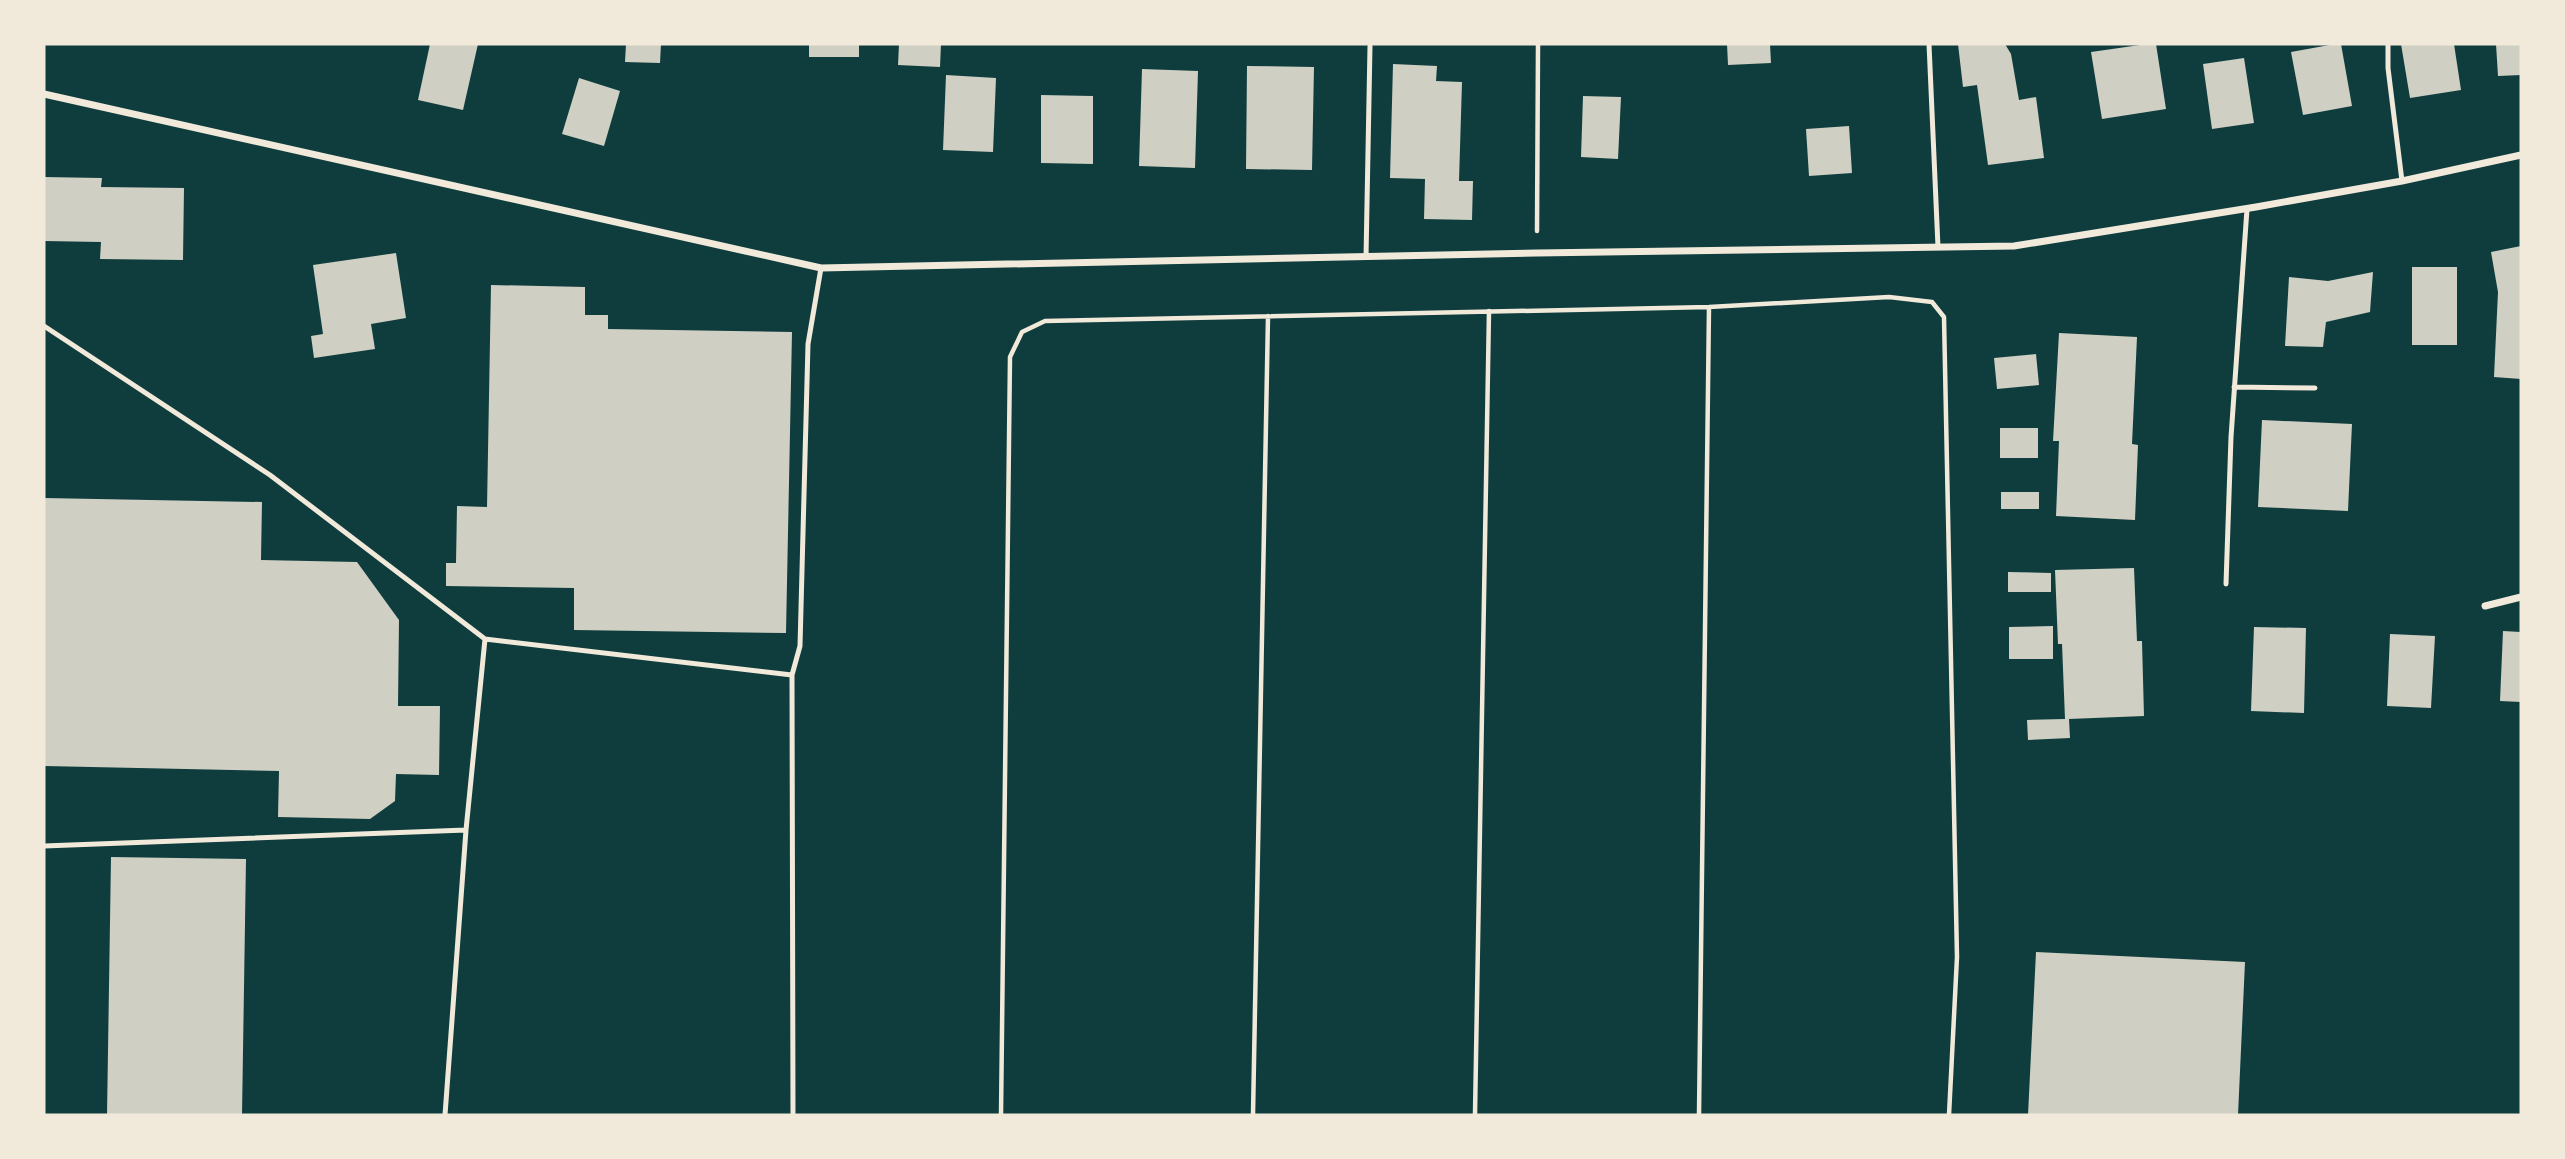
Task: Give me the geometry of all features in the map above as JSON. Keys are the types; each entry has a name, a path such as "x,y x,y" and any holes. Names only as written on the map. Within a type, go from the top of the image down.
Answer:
{"street":[{"path":"44,94 821,268 2014,246 2247,209 2402,181 2521,155"},
{"path":"2485,606 2521,597"}],"lane":[{"path":"1929,44 1938,247"},
{"path":"2388,44 2402,181"},
{"path":"1366,257 1370,46"},
{"path":"2226,584 2234,387 2247,209"},
{"path":"793,1115 792,675 800,646 808,344 821,268"},
{"path":"44,326 270,475 485,639 792,675"},
{"path":"2234,387 2315,388"},
{"path":"445,1115 466,830 485,639"},
{"path":"44,846 466,830"}],"path":[{"path":"1537,253 1538,44"},
{"path":"1001,1115 1010,357 1022,332 1045,321 1709,307 1889,298 1932,302 1944,317 1957,957 1949,1115"},
{"path":"1699,1115 1709,307"},
{"path":"1475,1115 1489,312"},
{"path":"1253,1115 1268,316"}],"building":[{"path":"430,44 478,44 463,110 418,100"},
{"path":"626,44 661,44 660,63 625,62"},
{"path":"809,44 859,44 859,57 809,57"},
{"path":"899,44 941,44 940,67 898,65"},
{"path":"1727,44 1770,44 1771,63 1728,65"},
{"path":"1958,44 2005,44 2011,54 2019,100 2036,97 2044,158 1988,165 1977,85 1963,87"},
{"path":"2156,44 2166,109 2102,119 2091,52"},
{"path":"2341,44 2352,106 2303,115 2291,52"},
{"path":"2401,44 2454,44 2461,90 2410,98"},
{"path":"2496,44 2521,44 2521,75 2498,76"},
{"path":"2244,58 2254,123 2212,129 2203,64"},
{"path":"1393,64 1437,66 1436,81 1462,82 1459,181 1473,181 1472,220 1424,219 1425,179 1390,178"},
{"path":"1247,66 1314,67 1312,170 1246,169"},
{"path":"1142,69 1198,71 1195,168 1139,166"},
{"path":"946,75 996,78 993,152 943,150"},
{"path":"579,78 620,91 604,146 562,134"},
{"path":"1041,95 1093,96 1093,164 1041,163"},
{"path":"1583,96 1621,97 1618,159 1581,157"},
{"path":"1849,126 1852,173 1809,176 1806,129"},
{"path":"44,177 102,178 101,187 184,188 183,260 100,259 101,242 44,241"},
{"path":"2521,246 2521,379 2494,377 2498,292 2491,252"},
{"path":"396,253 406,318 371,324 375,349 314,358 311,336 323,334 313,265"},
{"path":"2412,267 2457,267 2457,345 2412,345"},
{"path":"2373,272 2370,312 2326,322 2323,347 2285,346 2289,277 2328,281"},
{"path":"491,285 585,287 585,315 608,315 608,329 792,332 786,633 574,630 574,588 446,586 446,563 456,563 457,506 487,507"},
{"path":"2059,333 2137,337 2132,444 2138,445 2135,520 2056,516 2059,441 2053,441"},
{"path":"2036,354 2039,385 1997,389 1994,358"},
{"path":"2262,420 2352,424 2348,511 2258,507"},
{"path":"2000,428 2038,428 2038,458 2000,458"},
{"path":"2001,492 2039,492 2039,509 2001,509"},
{"path":"44,498 262,502 261,560 357,562 399,620 398,706 440,706 439,775 396,774 395,801 370,819 278,817 279,771 44,766"},
{"path":"2134,568 2137,641 2142,641 2144,716 2069,719 2070,738 2028,740 2027,720 2065,719 2055,570"},
{"path":"2008,572 2051,573 2051,592 2008,592"},
{"path":"2053,626 2053,659 2009,659 2009,627"},
{"path":"2254,627 2306,628 2304,713 2251,711"},
{"path":"2503,631 2521,632 2521,702 2500,701"},
{"path":"2390,634 2435,636 2431,708 2387,706"},
{"path":"111,857 246,859 242,1115 107,1115"},
{"path":"2036,952 2245,962 2238,1115 2028,1115"}]}
